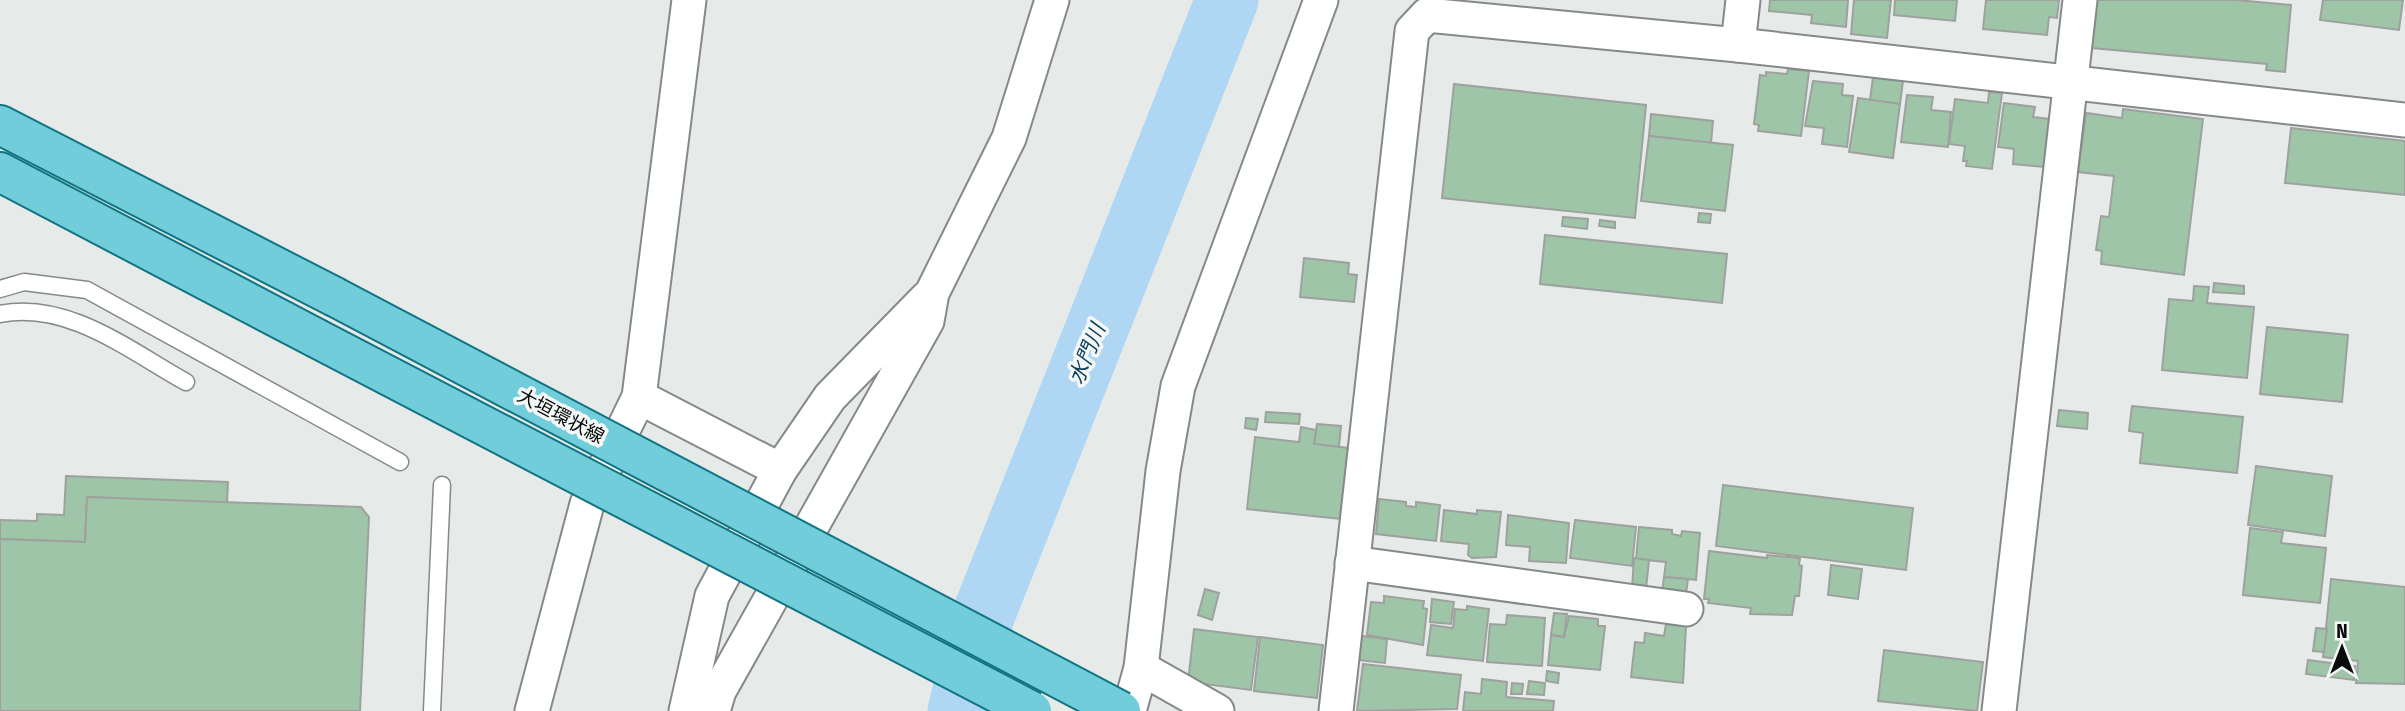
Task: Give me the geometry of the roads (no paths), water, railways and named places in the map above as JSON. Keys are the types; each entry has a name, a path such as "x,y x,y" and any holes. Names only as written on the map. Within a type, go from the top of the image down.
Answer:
{"main road":[{"name":"大垣環状線","path":"0,125 335,297 1121,711"},
{"path":"0,172 1032,711"}],"street":[{"path":"532,711 587,504 639,397 689,0"},
{"path":"713,711 719,691 927,321 933,293 1009,138 1052,0"},
{"path":"1129,711 1141,668 1164,471 1178,386 1321,0"},
{"path":"1738,45 1743,0"},
{"path":"1999,711 2080,0"},
{"path":"1336,711 1412,31 1427,15 1738,45 2405,120"},
{"path":"686,711 712,596 780,470 830,397 933,293"},
{"path":"639,397 780,470"},
{"path":"1352,563 1686,609"},
{"path":"1141,668 1217,711"}],"lane":[{"path":"0,289 24,282 87,290 400,462"},
{"path":"0,314 21,309 71,318 186,382"},
{"path":"432,711 442,485"}],"waterway":[{"name":"水門川","path":"959,711 983,616 1227,0"}]}
